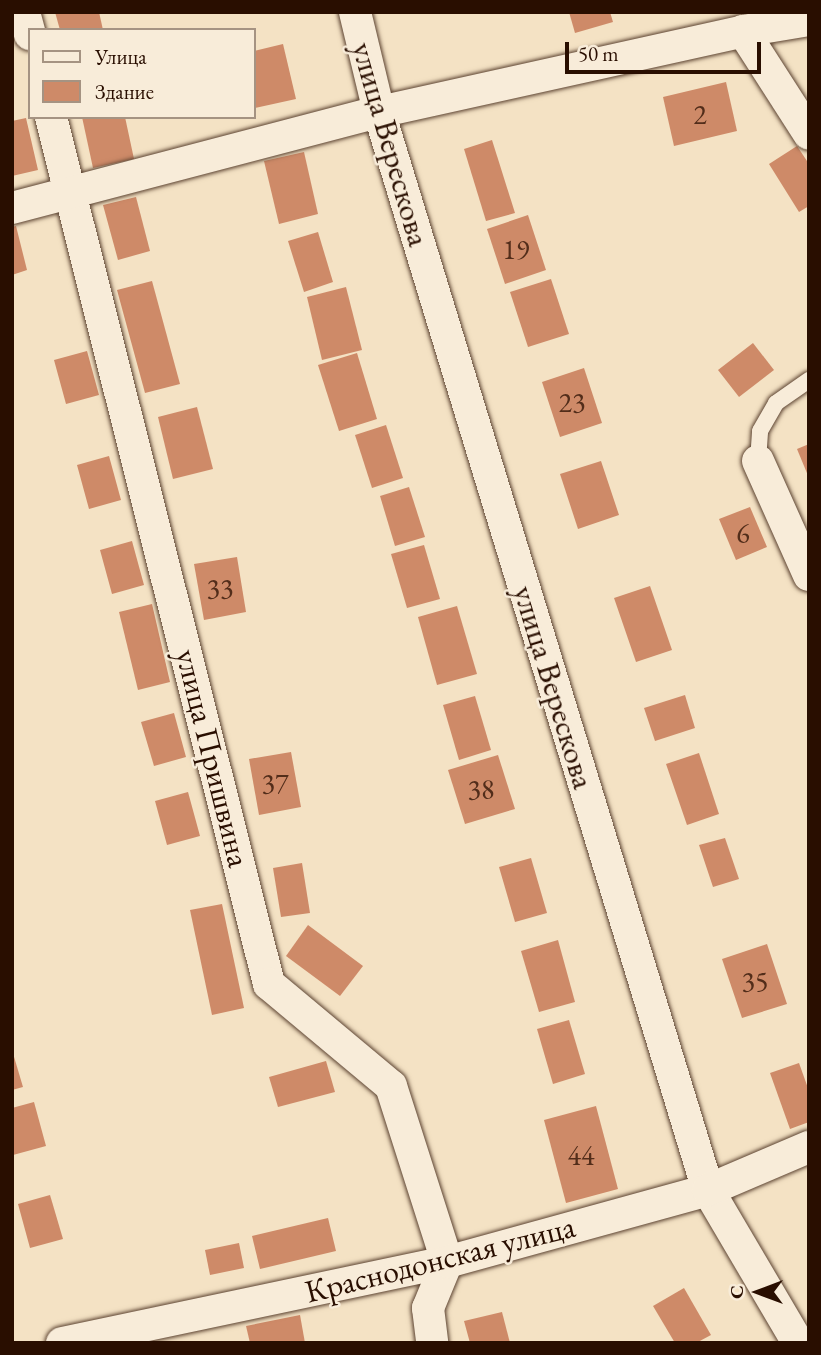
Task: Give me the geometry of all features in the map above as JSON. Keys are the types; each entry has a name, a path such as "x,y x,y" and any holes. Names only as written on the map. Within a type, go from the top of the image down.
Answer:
{"street":[{"name":"улица Верескова","path":"355,12 379,112 708,1190 798,1343"},
{"path":"12,208 379,112 743,31 809,20"},
{"path":"743,31 809,134"},
{"name":"улица Пришвина","path":"52,119 270,984 391,1086 447,1262"},
{"path":"758,461 809,575"},
{"name":"Краснодонская улица","path":"62,1343 447,1262 708,1190 809,1147"},
{"path":"432,1343 428,1308 447,1262"}],"lane":[{"path":"758,461 760,431 776,403 809,380"}],"building":[{"path":"55,12 99,12 103,28 59,28"},
{"path":"569,12 610,12 613,22 575,33"},
{"path":"283,44 296,99 256,108 256,51"},
{"path":"726,82 737,131 674,146 663,97"},
{"path":"26,118 38,170 12,176 12,121"},
{"path":"82,119 125,119 134,159 93,168"},
{"path":"492,140 515,213 486,221 464,149"},
{"path":"797,146 809,164 809,206 799,212 769,164"},
{"path":"304,152 318,214 279,224 264,161"},
{"path":"136,197 150,251 118,260 103,205"},
{"path":"528,215 546,270 505,284 487,229"},
{"path":"16,226 27,270 12,275 12,227"},
{"path":"318,232 333,282 304,292 288,241"},
{"path":"551,279 569,334 528,347 510,292"},
{"path":"152,281 180,384 145,393 117,290"},
{"path":"346,287 362,350 322,360 307,297"},
{"path":"753,343 774,370 739,397 718,370"},
{"path":"87,351 99,395 66,404 54,360"},
{"path":"357,353 377,419 339,431 318,365"},
{"path":"584,368 602,423 560,437 542,382"},
{"path":"197,407 213,469 173,479 158,417"},
{"path":"386,425 403,478 372,488 355,435"},
{"path":"809,444 809,478 797,449"},
{"path":"109,456 121,500 89,509 77,465"},
{"path":"601,461 619,515 578,529 560,474"},
{"path":"409,487 425,537 395,546 380,496"},
{"path":"750,507 767,547 736,560 719,519"},
{"path":"132,541 144,585 112,594 100,550"},
{"path":"424,545 440,599 407,608 391,554"},
{"path":"237,557 246,612 204,620 194,564"},
{"path":"650,586 672,650 636,662 614,598"},
{"path":"152,604 170,682 138,690 119,612"},
{"path":"457,606 477,674 437,685 418,617"},
{"path":"685,695 695,728 655,741 644,708"},
{"path":"475,696 491,750 459,760 443,705"},
{"path":"174,713 186,757 154,766 141,722"},
{"path":"291,752 301,807 259,815 249,759"},
{"path":"699,753 719,814 687,825 666,764"},
{"path":"498,755 515,809 465,824 448,770"},
{"path":"188,792 200,836 167,845 155,801"},
{"path":"725,838 739,879 713,887 699,845"},
{"path":"531,858 547,913 515,922 499,867"},
{"path":"302,863 310,913 281,917 273,868"},
{"path":"222,904 244,1008 212,1015 190,910"},
{"path":"308,925 363,966 340,996 286,956"},
{"path":"558,940 575,1002 539,1012 521,951"},
{"path":"767,944 787,1004 742,1018 722,959"},
{"path":"569,1020 585,1074 553,1084 537,1029"},
{"path":"12,1050 23,1087 12,1090"},
{"path":"326,1061 335,1092 278,1107 269,1077"},
{"path":"799,1063 809,1091 809,1122 790,1129 770,1073"},
{"path":"34,1102 46,1146 13,1155 12,1108"},
{"path":"596,1106 618,1189 566,1203 544,1120"},
{"path":"50,1195 63,1239 30,1248 18,1204"},
{"path":"328,1218 336,1251 260,1269 252,1236"},
{"path":"239,1243 244,1268 210,1275 205,1250"},
{"path":"684,1288 711,1335 696,1343 675,1343 653,1306"},
{"path":"502,1312 510,1343 470,1343 464,1321"},
{"path":"300,1315 305,1343 250,1343 246,1326"}]}
